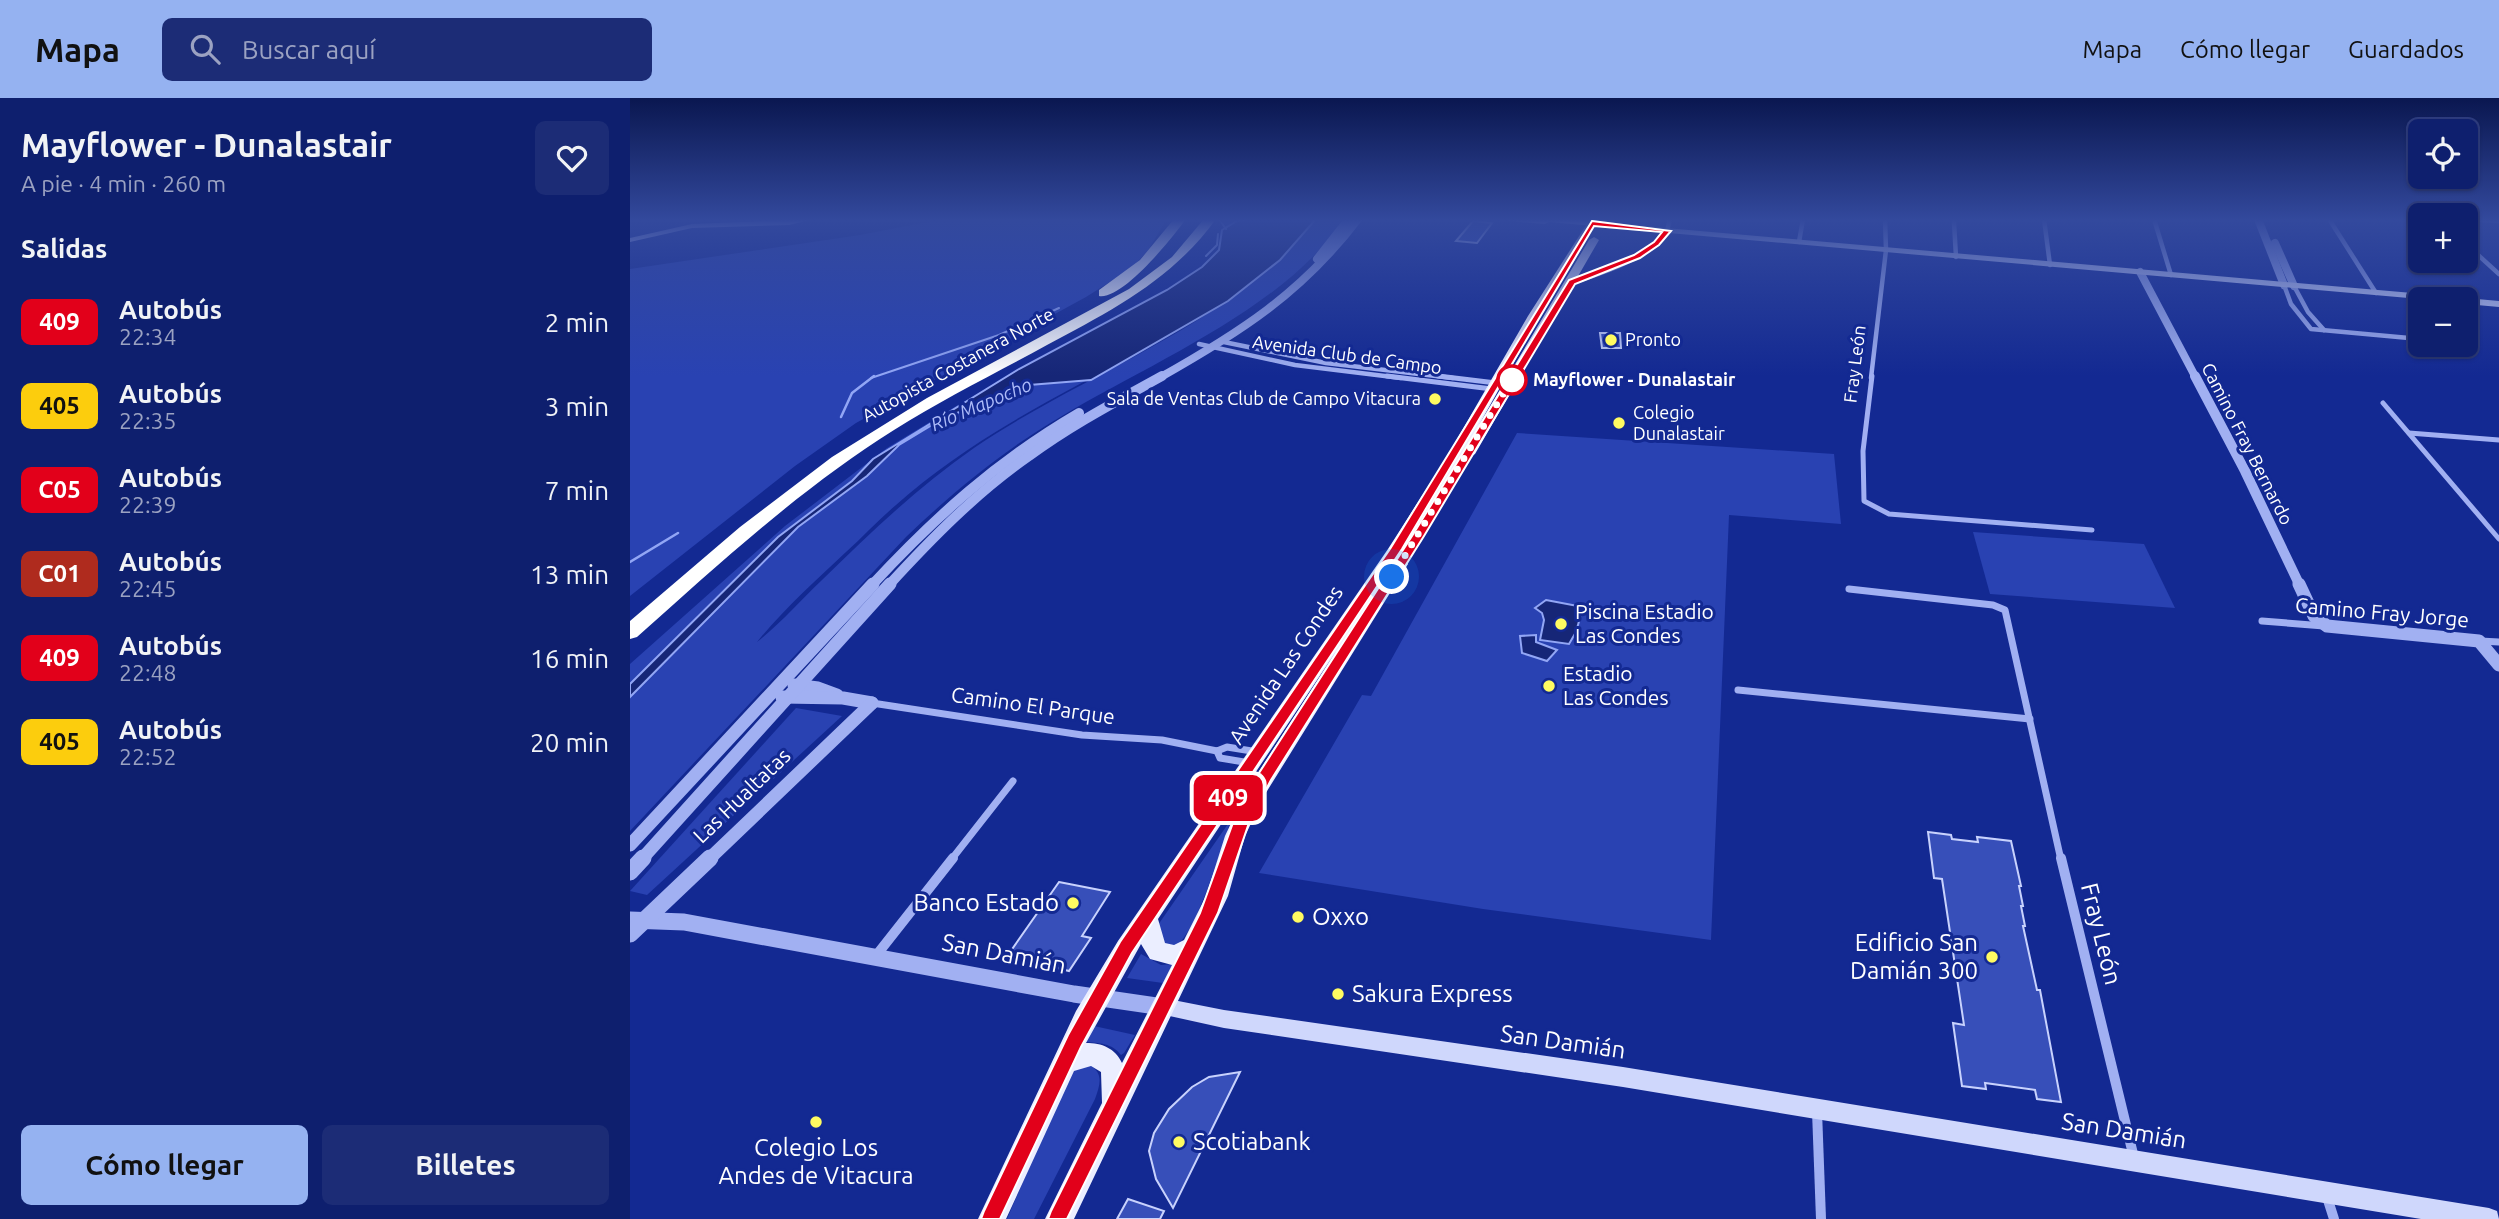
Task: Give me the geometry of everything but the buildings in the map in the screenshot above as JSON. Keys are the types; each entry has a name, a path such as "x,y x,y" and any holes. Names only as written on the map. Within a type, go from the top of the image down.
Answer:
{"highway":[{"path":"1062,327 1135,271"},
{"path":"1062,327 1120,305 1171,271"},
{"name":"Autopista Costanera Norte","path":"630,613 829,454 909,404 1062,327"},
{"name":"Autopista Costanera Norte","path":"630,632 787,499 839,459 920,408 1062,327"}],"main road":[{"name":"Avenida Las Condes","path":"1059,1219 1217,896 1238,828 1255,793 1418,536 1568,271"},
{"name":"Avenida Las Condes","path":"992,1219 1097,997 1146,915 1256,758 1403,538 1494,386 1548,306 1572,282 1577,271"},
{"path":"1572,282 1599,271"},
{"path":"2131,271 2408,296"},
{"path":"2478,302 2499,304"},
{"path":"1146,915 1150,938 1158,952 1175,955 1193,947"},
{"name":"San Damián","path":"1163,1007 1224,1019 1816,1108 2489,1219"},
{"path":"1064,1063 1075,1056 1088,1053 1106,1059 1114,1076 1113,1107"}],"street":[{"path":"630,845 902,552 962,493 1043,434 1209,344 1302,271"},
{"path":"630,872 927,543 975,497 1050,441 1276,303 1315,271"},
{"name":"Fray León","path":"1884,271 1863,451 1864,501 1889,514 2092,530"},
{"path":"2279,271 2308,312 2325,330"},
{"path":"2288,271 2291,304 2311,329 2408,338"},
{"path":"2362,271 2376,293"},
{"name":"Camino Fray Bernardo","path":"2140,272 2245,471 2310,610 2327,626"},
{"name":"Avenida Club de Campo","path":"1209,344 1494,386"},
{"name":"Avenida Club de Campo","path":"1209,344 1254,358 1320,369 1494,386"},
{"path":"1254,358 1262,352"},
{"path":"1320,369 1326,363"},
{"path":"1408,379 1412,373"},
{"path":"2384,403 2499,539"},
{"path":"2409,433 2499,440"},
{"name":"Fray León","path":"1849,589 2001,606 2005,610 2070,898 2134,1159"},
{"name":"Camino Fray Jorge","path":"2262,621 2499,642"},
{"path":"2479,641 2499,665"},
{"name":"Camino El Parque","path":"778,685 818,688 844,698"},
{"path":"1738,690 2030,719"},
{"name":"Camino El Parque","path":"767,696 844,698 1092,737 1162,740 1217,751 1227,747 1256,758"},
{"name":"Las Hualtatas","path":"630,934 636,920 872,703"},
{"name":"Camino El Parque","path":"1217,751 1220,758 1256,758"},
{"path":"875,957 1013,781"},
{"name":"San Damián","path":"636,920 684,922 1163,1007"},
{"path":"1816,1108 1821,1219"},
{"path":"2325,1192 2334,1219"}],"shaded area":[{"path":"630,271 1127,271 1086,297 856,423 795,466 630,596"},
{"path":"1198,271 1260,271 1211,309 1012,422 937,471 883,517 800,596 757,642 895,511 933,478 974,448 1018,420 1199,319 1263,271 1297,271 1253,306 1215,331 1041,429 961,487 906,537 630,831 630,664 785,526 887,448 958,405 1141,309"},
{"name":"Estadio Las Condes","path":"1517,433 1834,454 1841,524 1729,515 1711,940 1483,909 1259,873 1362,695 1371,696"},
{"path":"1973,532 2144,544 2175,608 1990,594"},
{"path":"796,708 842,716 647,895 630,891"},
{"path":"1230,821 1216,867 1192,924 1177,945 1171,947 1162,944 1158,925"},
{"path":"1141,954 1161,965 1173,964 1163,983 1127,978"},
{"path":"1094,1026 1135,1035 1121,1055 1109,1046 1085,1042"},
{"path":"1090,1065 1099,1076 1095,1099 1034,1219 1007,1219 1070,1072"}],"water":[{"name":"Río Mapocho","path":"1195,271 1266,271 1228,301 1091,380 1029,385 989,403 947,416 899,445 867,476 798,527 630,697 630,684 778,537 852,481 873,459 1019,369 1167,290"},
{"name":"Piscina Estadio Las Condes","path":"1546,600 1583,607 1576,632 1569,644 1540,640 1544,620 1542,613 1535,608"},
{"path":"1536,635 1536,642 1557,650 1547,661 1522,653 1520,636"}],"waterway":[{"path":"872,378 999,335 1059,308"},
{"path":"841,417 852,393 872,378"},
{"path":"630,562 678,533"}],"bus line":[{"name":"409","path":"992,1219 1074,1041 1126,948 1396,549 1452,460 1518,342 1562,271"},
{"name":"409","path":"1059,1219 1217,896 1242,820 1264,777 1418,536 1572,282 1599,271"}],"place":[{"name":"Pronto","path":"1611,340"},
{"name":"Mayflower - Dunalastair","path":"1512,380"},
{"name":"Sala de Ventas Club de Campo Vitacura","path":"1435,399"},
{"name":"Colegio Dunalastair","path":"1619,423"},
{"name":"Piscina Estadio Las Condes","path":"1561,624"},
{"name":"Estadio Las Condes","path":"1549,686"},
{"name":"Banco Estado","path":"1073,903"},
{"name":"Oxxo","path":"1298,917"},
{"name":"Edificio San Damián 300","path":"1992,957"},
{"name":"Sakura Express","path":"1338,994"},
{"name":"Colegio Los Andes de Vitacura","path":"816,1122"},
{"name":"Scotiabank","path":"1179,1142"}],"route":[{"path":"1392,577 1514,376 1512,380"}]}
